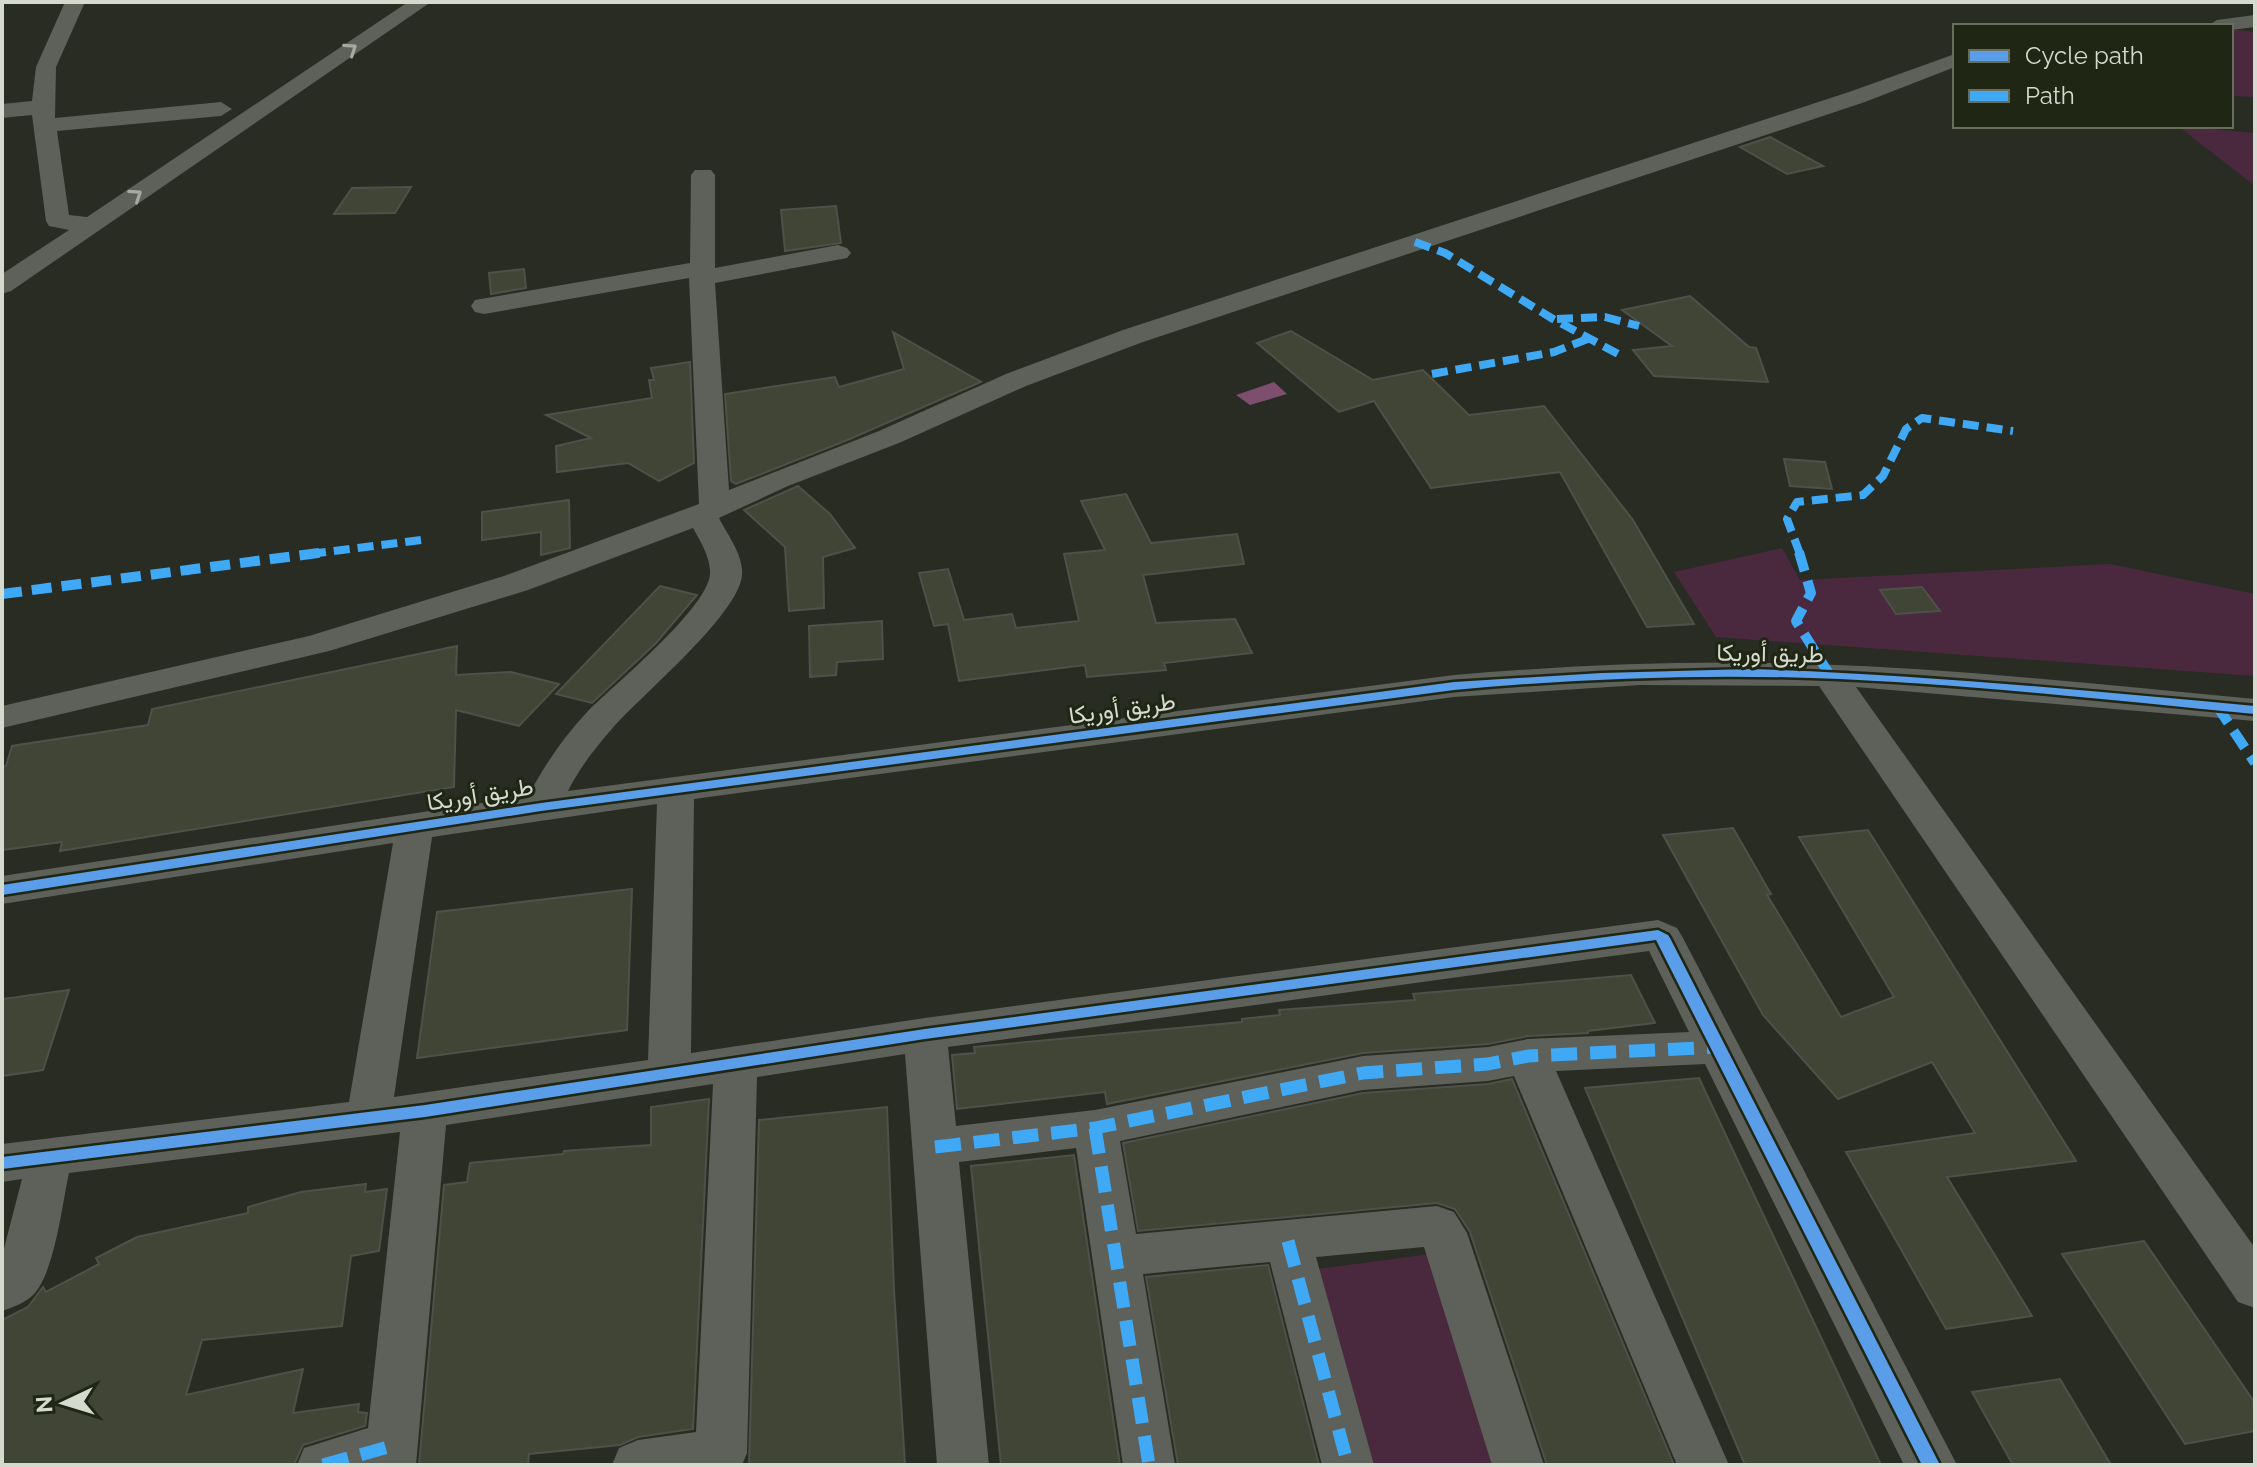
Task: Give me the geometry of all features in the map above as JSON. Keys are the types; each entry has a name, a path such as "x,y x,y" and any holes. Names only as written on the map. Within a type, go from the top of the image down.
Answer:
{"street":[{"path":"58,221 43,116 46,67 75,2"},
{"path":"345,27 382,2"},
{"path":"2,286 58,249 88,215 421,2"},
{"path":"2232,24 2255,21"},
{"path":"2,717 317,644 516,583 708,510 889,437 1016,380 1133,336 1857,97 1953,61"},
{"path":"2,111 43,116 227,105 183,135"},
{"path":"541,807 559,773 599,721 685,637 721,589 726,574 708,510 702,273 703,175"},
{"path":"58,249 19,248 58,221 88,215"},
{"path":"484,306 838,253"},
{"name":"طريق أوريكا","path":"2,890 541,807 1454,686 1531,679 1662,674 1831,677 2255,710"},
{"path":"1831,677 2255,1287"},
{"path":"669,1071 676,789"},
{"path":"369,1115 415,826"},
{"path":"2,1163 369,1115 425,1111 736,1061 1655,935 1663,938 1931,1465"},
{"path":"925,1034 963,1465"},
{"path":"935,1147 1095,1128 1363,1073 1488,1064 1528,1056 1719,1047"},
{"path":"1528,1056 1703,1465"},
{"path":"638,1465 720,1459 736,1061"},
{"path":"323,1465 391,1456 425,1111"},
{"path":"1095,1128 1149,1465"},
{"path":"2,1290 18,1278 23,1268 50,1157"},
{"path":"1114,1256 1433,1226 1441,1230 1518,1465"},
{"path":"1288,1241 1348,1465"}],"shaded area":[{"path":"2233,29 2255,32 2255,97 2233,96"},
{"path":"2181,128 2255,133 2255,186"},
{"path":"1274,382 1287,394 1250,405 1236,395"},
{"path":"1782,548 1800,580 2110,564 2255,594 2255,676 1716,637 1674,572"},
{"path":"1438,1253 1506,1465 1361,1465 1310,1270"}],"building":[{"path":"1770,137 1823,166 1787,174 1740,147"},
{"path":"411,187 395,213 334,214 352,188"},
{"path":"836,206 841,243 785,251 781,210"},
{"path":"524,269 526,288 491,294 489,273"},
{"path":"1690,296 1749,347 1756,348 1768,382 1654,376 1633,350 1672,346 1622,310"},
{"path":"1291,331 1373,380 1423,370 1469,415 1544,406 1633,520 1694,624 1647,627 1560,472 1431,488 1374,401 1339,412 1257,343"},
{"path":"893,332 981,382 845,441 736,484 731,481 725,394 835,377 839,387 904,369"},
{"path":"690,362 694,463 659,481 628,463 557,472 556,446 591,438 546,415 652,398 649,380 654,380 651,368"},
{"path":"1784,459 1825,462 1832,489 1790,486"},
{"path":"798,486 830,514 855,548 823,557 824,608 789,611 785,547 744,510"},
{"path":"1126,494 1151,543 1237,534 1244,564 1143,575 1156,623 1235,619 1252,653 1164,663 1166,670 1087,677 1085,665 959,681 948,624 934,626 919,573 948,569 964,620 1012,614 1016,628 1079,621 1064,554 1105,550 1081,501"},
{"path":"569,500 570,548 541,555 541,532 482,540 482,512"},
{"path":"660,586 697,595 656,643 592,703 556,694"},
{"path":"1922,587 1940,611 1896,614 1880,590"},
{"path":"882,621 883,659 837,662 836,675 810,677 809,626"},
{"path":"457,646 456,675 511,672 559,684 519,726 456,710 454,787 60,851 62,842 2,850 2,767 6,766 12,746 148,725 152,709"},
{"path":"1733,828 1771,894 1767,895 1841,1017 1894,997 1799,837 1868,830 2076,1161 1947,1177 2032,1316 1946,1329 1846,1152 1975,1133 1932,1062 1838,1099 1763,1015 1663,835"},
{"path":"632,889 627,1030 417,1058 437,912"},
{"path":"1631,975 1655,1023 1588,1033 1528,1036 1488,1044 1363,1053 1107,1104 1105,1092 957,1109 952,1055 975,1053 974,1047 1242,1022 1242,1019 1280,1015 1279,1010 1415,1000 1413,994"},
{"path":"69,990 43,1070 2,1076 2,999"},
{"path":"1699,1078 1881,1465 1745,1465 1585,1088"},
{"path":"1512,1079 1674,1465 1547,1465 1470,1232 1455,1209 1437,1203 1138,1231 1123,1143 1363,1093 1488,1084"},
{"path":"709,1099 693,1429 638,1437 620,1445 529,1454 528,1465 419,1465 444,1185 467,1182 470,1163 563,1154 564,1151 651,1145 651,1107"},
{"path":"887,1107 905,1465 749,1465 759,1120"},
{"path":"1074,1155 1120,1465 1001,1465 971,1166"},
{"path":"366,1184 365,1192 387,1189 379,1251 351,1256 342,1326 202,1340 186,1395 303,1369 293,1413 359,1404 358,1412 367,1413 365,1426 303,1445 294,1465 2,1465 2,1320 28,1307 43,1287 46,1292 99,1264 96,1258 137,1237 248,1213 248,1207 301,1192"},
{"path":"2144,1241 2255,1403 2255,1431 2185,1444 2062,1254"},
{"path":"1268,1265 1319,1465 1178,1465 1146,1277"},
{"path":"2060,1379 2111,1465 2013,1465 1972,1392"}],"marked path":[{"path":"1415,242 1445,253 1553,319 1622,356"},
{"path":"1557,319 1605,317 1639,326"},
{"path":"1432,374 1554,352 1590,338"},
{"path":"1831,677 1796,621 1811,593 1787,519 1797,502 1863,495 1883,476 1906,429 1922,418 2013,431"},
{"path":"2,594 421,540"},
{"path":"2217,706 2255,763"},
{"path":"935,1147 1095,1128 1363,1073 1488,1064 1528,1056 1719,1047"},
{"path":"1095,1128 1149,1465"},
{"path":"1288,1241 1348,1465"},
{"path":"323,1465 392,1446"}],"cycle path":[{"path":"2,890 541,807 1491,683 1677,674 1814,675 2003,687 2255,710"},
{"path":"2,1163 425,1111 925,1034 1658,935 1663,938 1931,1465"}]}
